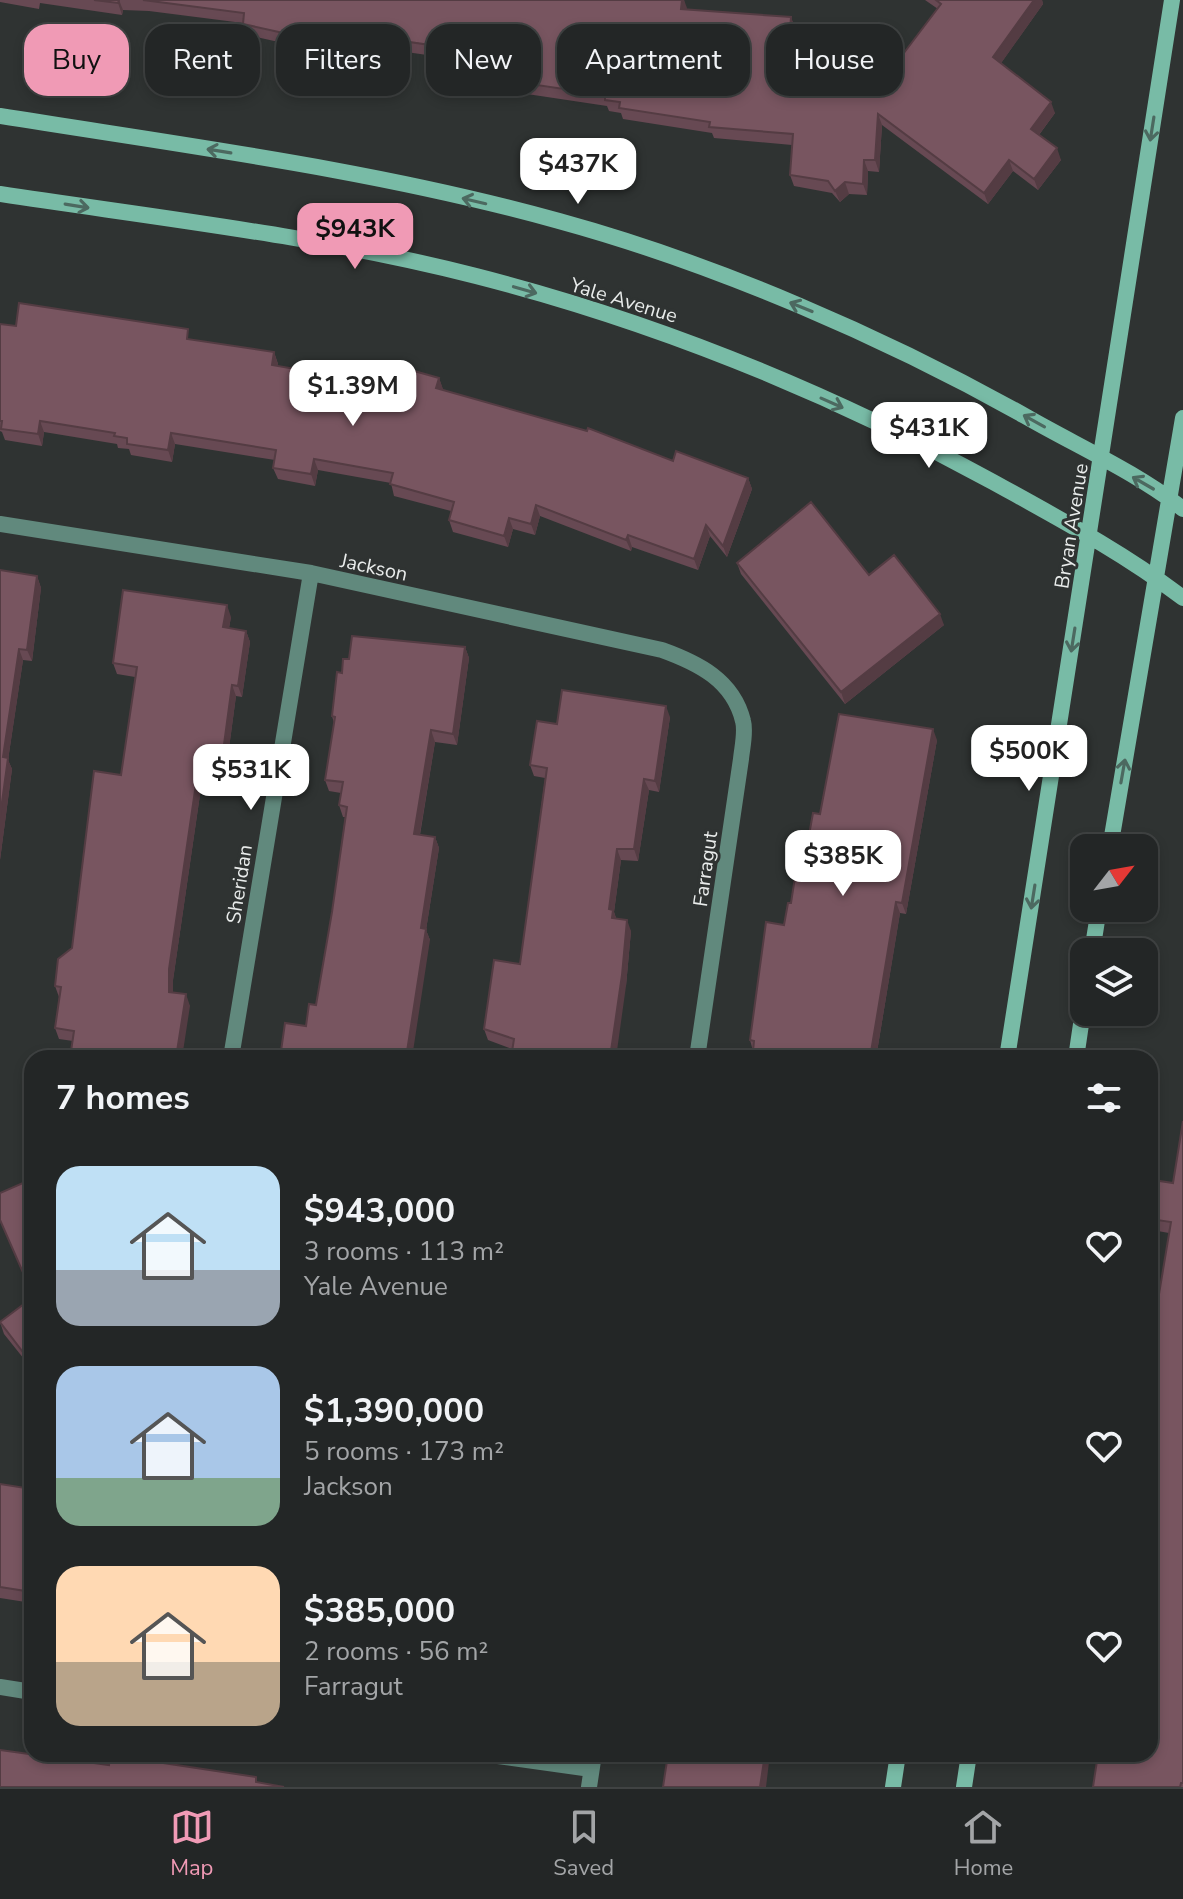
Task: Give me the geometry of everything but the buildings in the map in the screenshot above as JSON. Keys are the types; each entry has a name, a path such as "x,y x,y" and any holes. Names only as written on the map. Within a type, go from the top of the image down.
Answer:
{"main road":[{"name":"Bryan Avenue","path":"1008,1050 1172,0"},
{"path":"0,116 354,173 561,221 743,283 821,315 985,394 1177,504"},
{"name":"Yale Avenue","path":"0,194 334,246 475,276 627,320 710,349 913,439 1090,535 1183,598"},
{"path":"1112,834 1157,578 1177,504 1183,418"},
{"path":"1077,1050 1081,1026"},
{"path":"893,1787 897,1762"},
{"path":"964,1787 968,1762"}],"street":[{"name":"Jackson","path":"0,524 311,573 662,650 701,665 727,688"},
{"name":"Sheridan","path":"232,1050 311,573"},
{"name":"Farragut","path":"698,1050 744,723 727,688"},
{"path":"0,1687 24,1691"},
{"path":"589,1787 592,1762"}]}
